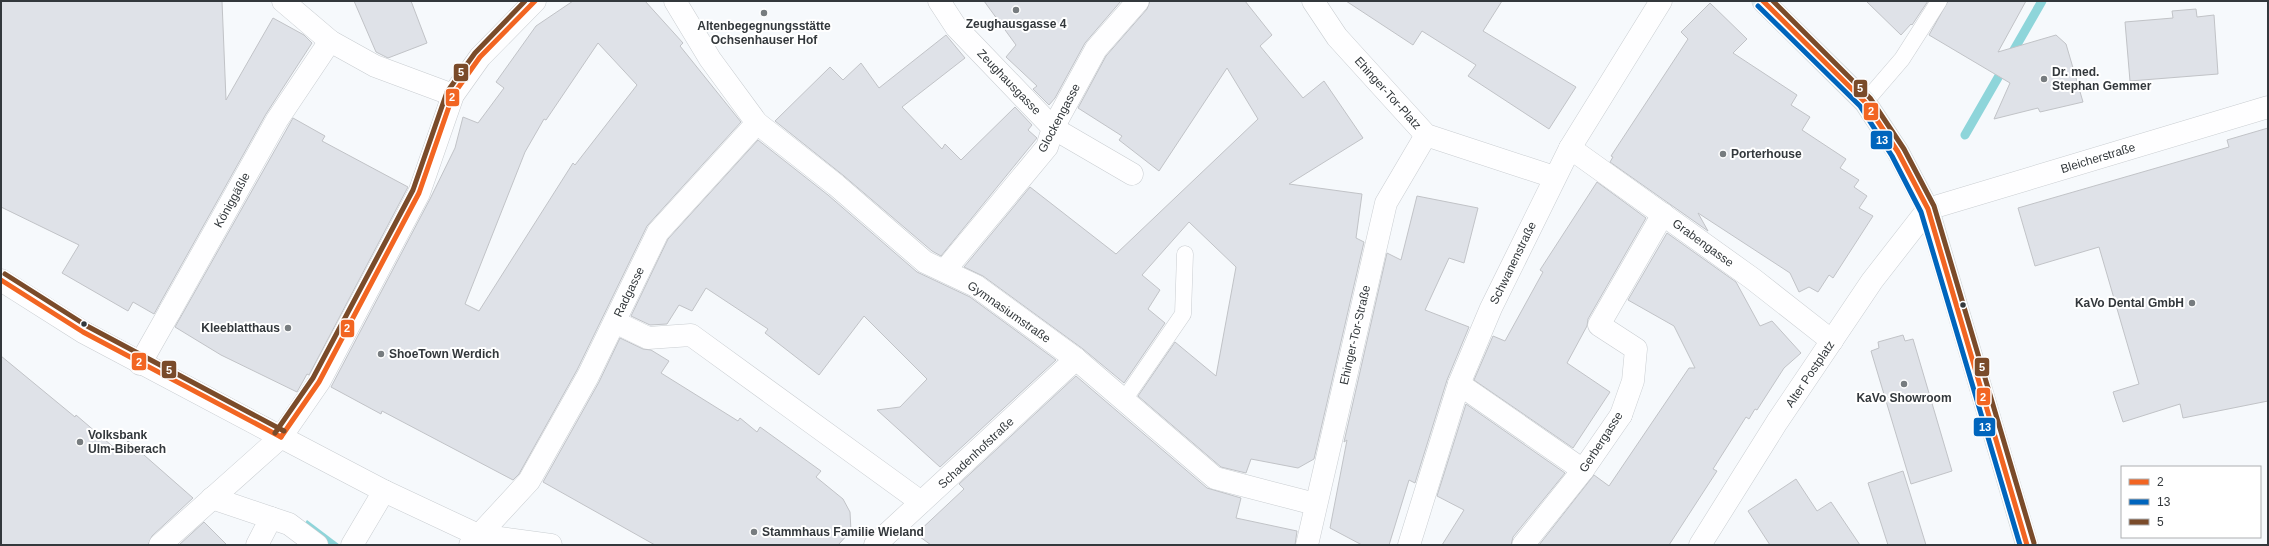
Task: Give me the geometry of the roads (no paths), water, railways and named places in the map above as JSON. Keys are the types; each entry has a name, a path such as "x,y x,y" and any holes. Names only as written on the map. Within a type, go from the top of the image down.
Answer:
{"main road":[{"path":"1763,1 1865,102 1898,152 1928,209 2027,545"}],"street":[{"path":"283,1 330,41 375,66 453,95"},
{"path":"160,545 281,437 319,382 419,193 453,95 480,58 535,1"},
{"name":"Gymnasiumstraße","path":"675,1 710,59 757,123 836,185 925,262 945,270 976,286 1076,359 1215,478 1315,504"},
{"name":"Zeughausgasse","path":"939,1 956,27 1053,128 1132,174"},
{"name":"Glockengasse","path":"945,270 1046,148 1053,128 1096,49 1138,1"},
{"name":"Ehinger-Tor-Platz","path":"1313,1 1337,38 1426,135 1554,178"},
{"name":"Schwanenstraße","path":"1409,545 1460,384 1491,308 1570,148 1661,1"},
{"name":"Königgäßle","path":"140,364 277,120 330,41"},
{"name":"Bleicherstraße","path":"1928,209 2268,107"},
{"name":"Radgasse","path":"476,542 529,481 588,376 658,232 757,123"},
{"name":"Ehinger-Tor-Straße","path":"1308,545 1315,504 1386,203 1426,135"},
{"name":"Grabengasse","path":"1570,148 1753,279 1832,341"},
{"name":"Alter Postplatz","path":"1700,545 1734,493 1777,422 1872,281 1928,209"},
{"name":"Gerbergasse","path":"1523,545 1583,470 1621,415 1633,381 1636,349 1599,325 1663,214"},
{"path":"3,284 140,364 384,491 476,542 551,545"},
{"path":"615,322 648,338 691,335 921,502"},
{"name":"Schadenhofstraße","path":"886,541 921,502 1076,359"},
{"path":"1460,384 1583,470"},
{"path":"352,545 384,491"},
{"path":"212,498 289,524 317,545"},
{"path":"257,545 271,518"}],"lane":[{"path":"1865,102 1902,59 1939,1"},
{"path":"1124,400 1183,314 1185,254"}],"water":[{"path":"307,520 340,545 329,545 303,526"}],"waterway":[{"path":"1965,135 2042,1"}],"place":[{"name":"Zeughausgasse 4","path":"1016,10"},
{"name":"Altenbegegnungsstätte Ochsenhauser Hof","path":"764,13"},
{"name":"Dr. med. Stephan Gemmer","path":"2044,79"},
{"name":"Porterhouse","path":"1723,154"},
{"name":"KaVo Dental GmbH","path":"2192,303"},
{"name":"Kleeblatthaus","path":"288,328"},
{"name":"ShoeTown Werdich","path":"381,354"},
{"name":"KaVo Showroom","path":"1904,384"},
{"name":"Volksbank Ulm-Biberach","path":"80,442"},
{"name":"Stammhaus Familie Wieland","path":"754,532"}]}
